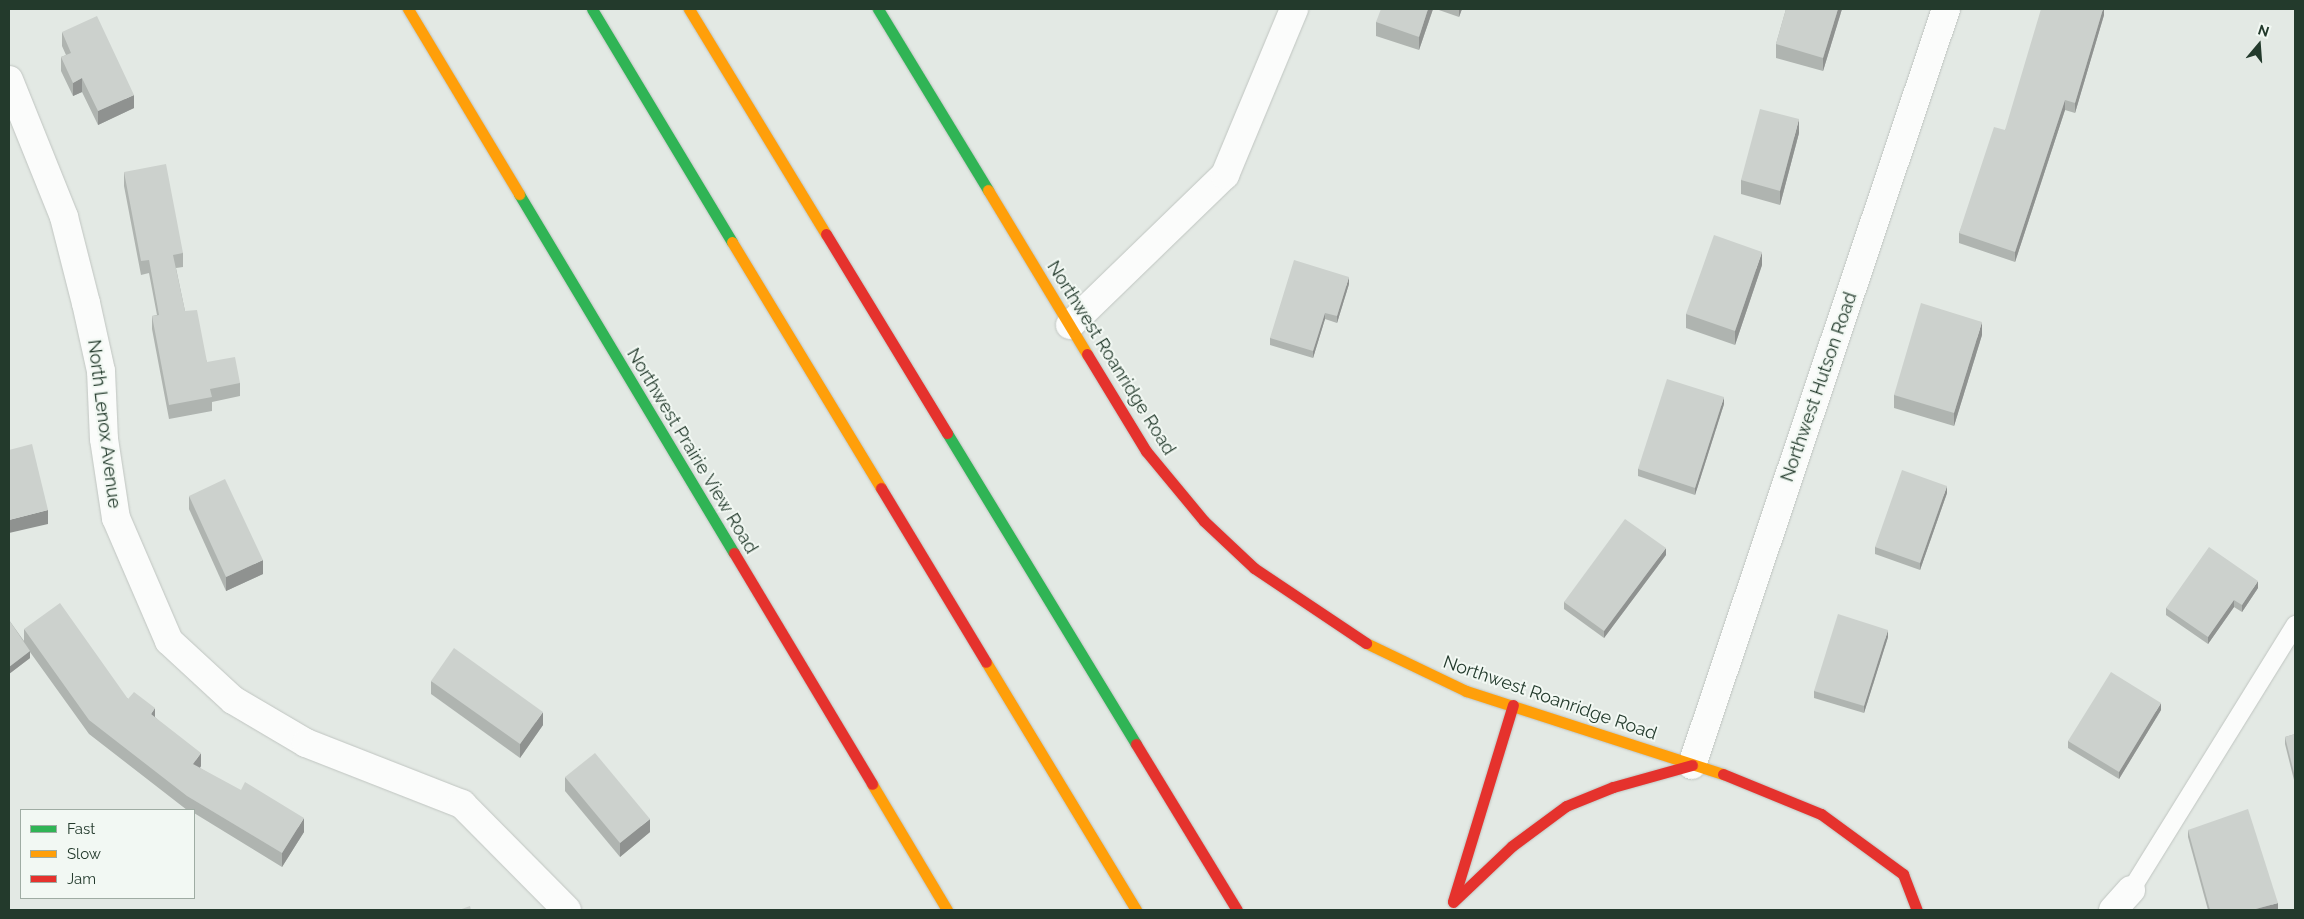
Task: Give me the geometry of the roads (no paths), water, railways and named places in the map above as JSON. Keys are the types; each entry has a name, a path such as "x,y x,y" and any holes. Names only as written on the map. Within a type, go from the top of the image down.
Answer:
{"main road":[{"name":"Northwest Prairie View Road","path":"408,9 947,910"},
{"path":"592,9 1136,910"},
{"path":"690,9 1237,910"},
{"name":"Northwest Roanridge Road","path":"878,9 1159,469 1254,568 1309,610 1368,646 1466,691 1766,788 1821,814 1903,874 1917,910"},
{"path":"1452,906 1513,705"},
{"path":"1452,906 1512,846 1566,806 1614,787 1692,765"}],"street":[{"path":"1070,325 1226,175 1294,9"},
{"name":"Northwest Hutson Road","path":"1692,765 1946,9"},
{"name":"North Lenox Avenue","path":"9,80 64,217 86,303 101,371 104,439 116,518 169,641 233,700 306,742 462,804 567,910"}],"lane":[{"path":"2122,900 2295,625"}]}
